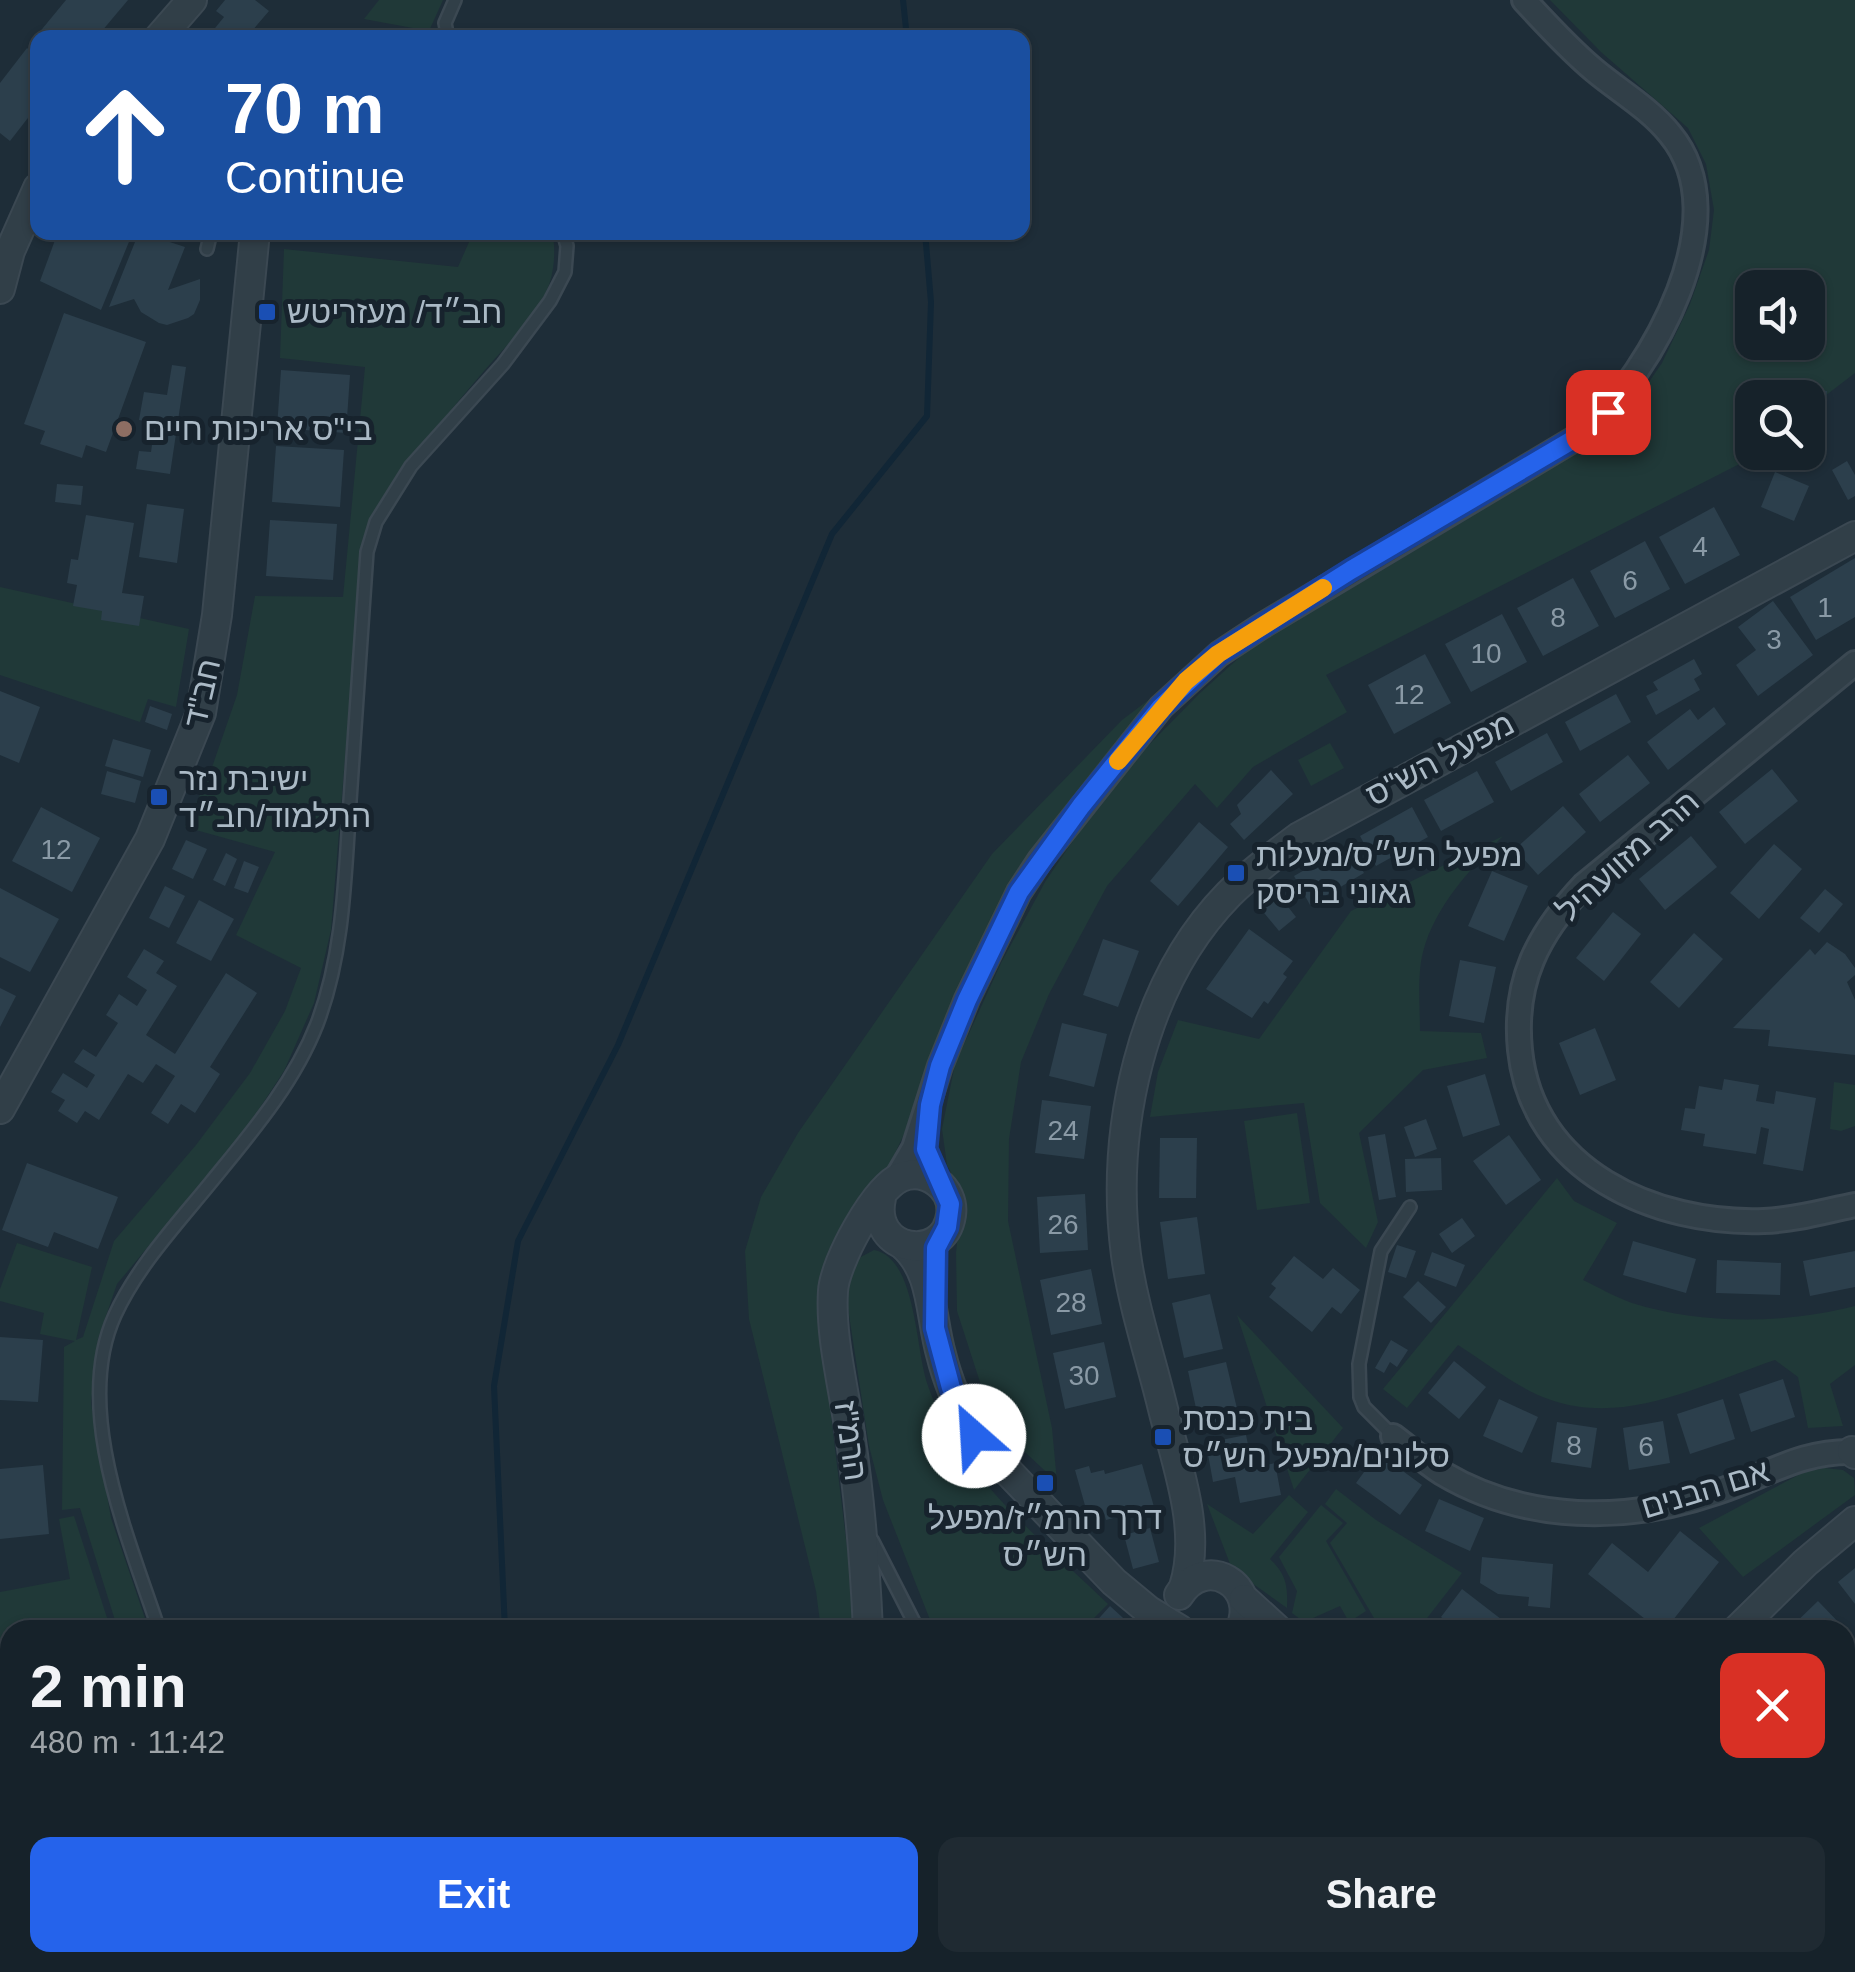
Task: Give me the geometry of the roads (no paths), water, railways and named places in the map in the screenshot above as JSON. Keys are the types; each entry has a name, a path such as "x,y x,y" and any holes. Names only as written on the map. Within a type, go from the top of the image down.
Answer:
{"street":[{"path":"167,30 192,0"},
{"path":"1162,1620 1114,1582 974,1436 951,1388 924,1272 916,1256 896,1241 880,1220 889,1188 914,1148 940,1066 967,1000 1019,892 1081,806 1161,707 1218,654 1586,432 1629,386 1659,334 1686,269 1695,229 1692,179 1671,135 1593,70 1524,0"},
{"path":"0,289 10,250 30,206"},
{"name":"חב\"ד","path":"0,1110 150,839 201,712 217,615 254,240"},
{"name":"מפעל הש\"ס","path":"1178,1620 1175,1609 1191,1560 1186,1500 1127,1259 1122,1174 1127,1122 1146,1036 1180,960 1203,925 1256,869 1330,817 1855,536"},
{"name":"הרב מזוועהיל","path":"1855,663 1584,885 1560,910 1539,941 1526,973 1519,1037 1529,1092 1552,1138 1597,1179 1628,1196 1672,1210 1765,1221 1855,1204"},
{"path":"842,1253 864,1234 876,1233 922,1246 947,1227 950,1204 926,1149 930,1105"},
{"path":"889,1188 919,1174 939,1184"},
{"name":"הרמ\"ז","path":"868,1620 863,1524 832,1292 842,1253 889,1188"},
{"path":"935,1328 934,1263 940,1236"},
{"name":"אם הבנים","path":"1393,1436 1443,1473 1473,1488 1546,1510 1591,1515 1635,1514 1675,1506 1720,1492 1801,1457 1854,1452"},
{"name":"מפעל הש\"ס","path":"1186,1500 1218,1576"},
{"path":"1747,1620 1855,1521"},
{"path":"1114,1582 1144,1597 1181,1592 1205,1576 1218,1576 1238,1588 1244,1599 1244,1620"},
{"path":"1244,1599 1267,1620"}],"lane":[{"path":"446,30 445,22 455,0"},
{"path":"207,249 210,240"},
{"path":"156,1620 116,1498 104,1439 100,1390 104,1352 114,1316 161,1244 290,1079 315,1028 332,980 345,882 367,552 376,522 411,466 503,364 550,301 564,272 565,240"},
{"path":"1393,1436 1364,1407 1360,1397 1360,1364 1382,1251 1410,1207"},
{"path":"863,1524 913,1620"}],"waterway":[{"path":"903,0 906,30"},
{"path":"505,1620 494,1386 518,1241 618,1045 832,534 927,416 931,302 926,240"}],"place":[{"name":"חב״ד/ מעזריטש","path":"267,312"},
{"name":"בי\"ס אריכות חיים","path":"124,429"},
{"name":"ישיבת נזר התלמוד/חב״ד","path":"159,797"},
{"name":"מפעל הש״ס/מעלות גאוני בריסק","path":"1236,873"},
{"name":"בית כנסת סלונים/מפעל הש״ס","path":"1163,1437"},
{"name":"דרך הרמ״ז/מפעל הש״ס","path":"1045,1483"}]}
